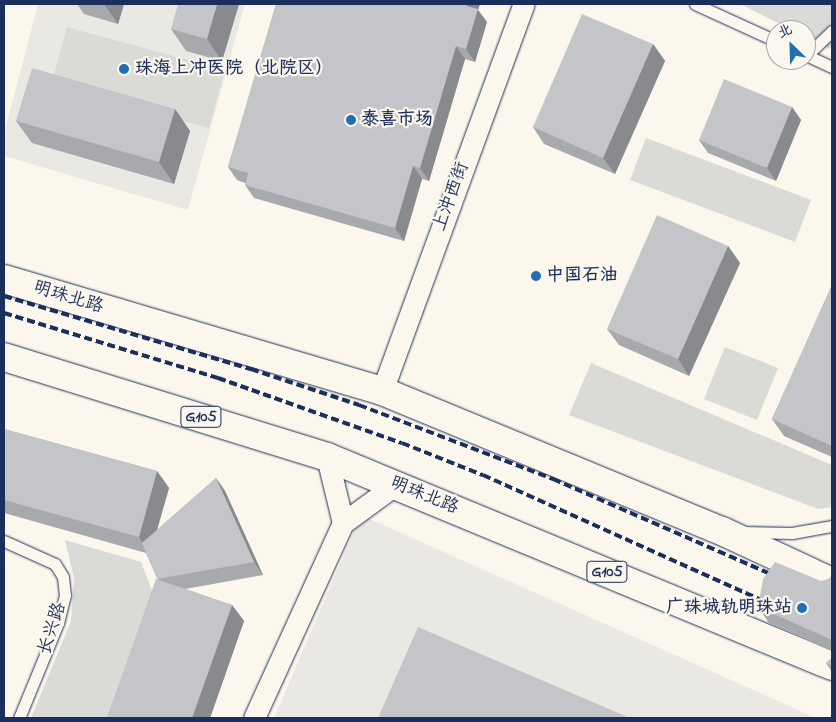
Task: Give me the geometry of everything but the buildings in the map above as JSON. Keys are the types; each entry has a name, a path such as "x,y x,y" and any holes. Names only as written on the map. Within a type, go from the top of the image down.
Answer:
{"highway":[{"name":"明珠北路","path":"4,279 382,391 722,532 832,582"},
{"name":"明珠北路","path":"4,357 328,457 396,484 826,667"}],"street":[{"name":"上沖西街","path":"382,391 524,4"},
{"path":"328,457 343,523"},
{"path":"254,718 343,523 396,484"}],"lane":[{"path":"695,4 766,36"},
{"path":"816,46 832,31"},
{"path":"816,59 832,67"},
{"path":"722,532 792,532 832,526"},
{"name":"长兴路","path":"4,541 55,564 63,577 65,595 58,623 20,718"}],"shaded area":[{"name":"珠海上冲医院（北院区）","path":"38,4 245,4 188,210 4,156 4,134"},
{"path":"740,4 832,4 832,46 829,49 816,42 816,20 772,20"},
{"path":"67,27 225,70 209,128 51,85"},
{"path":"646,138 811,200 795,242 630,180"},
{"path":"725,347 778,368 757,420 704,399"},
{"path":"591,363 832,465 832,507 818,509 569,415"},
{"path":"361,515 816,718 274,718"},
{"path":"65,540 141,562 155,598 109,718 31,718 71,621 74,578"}],"railway":[{"path":"4,296 251,369 359,405 553,479 777,577"},
{"path":"4,313 218,378 402,443 483,475 765,602"}],"place":[{"name":"珠海上冲医院（北院区）","path":"124,69"},
{"name":"泰喜市场","path":"351,120"},
{"name":"中国石油","path":"536,276"},
{"name":"广珠城轨明珠站","path":"802,608"}]}
